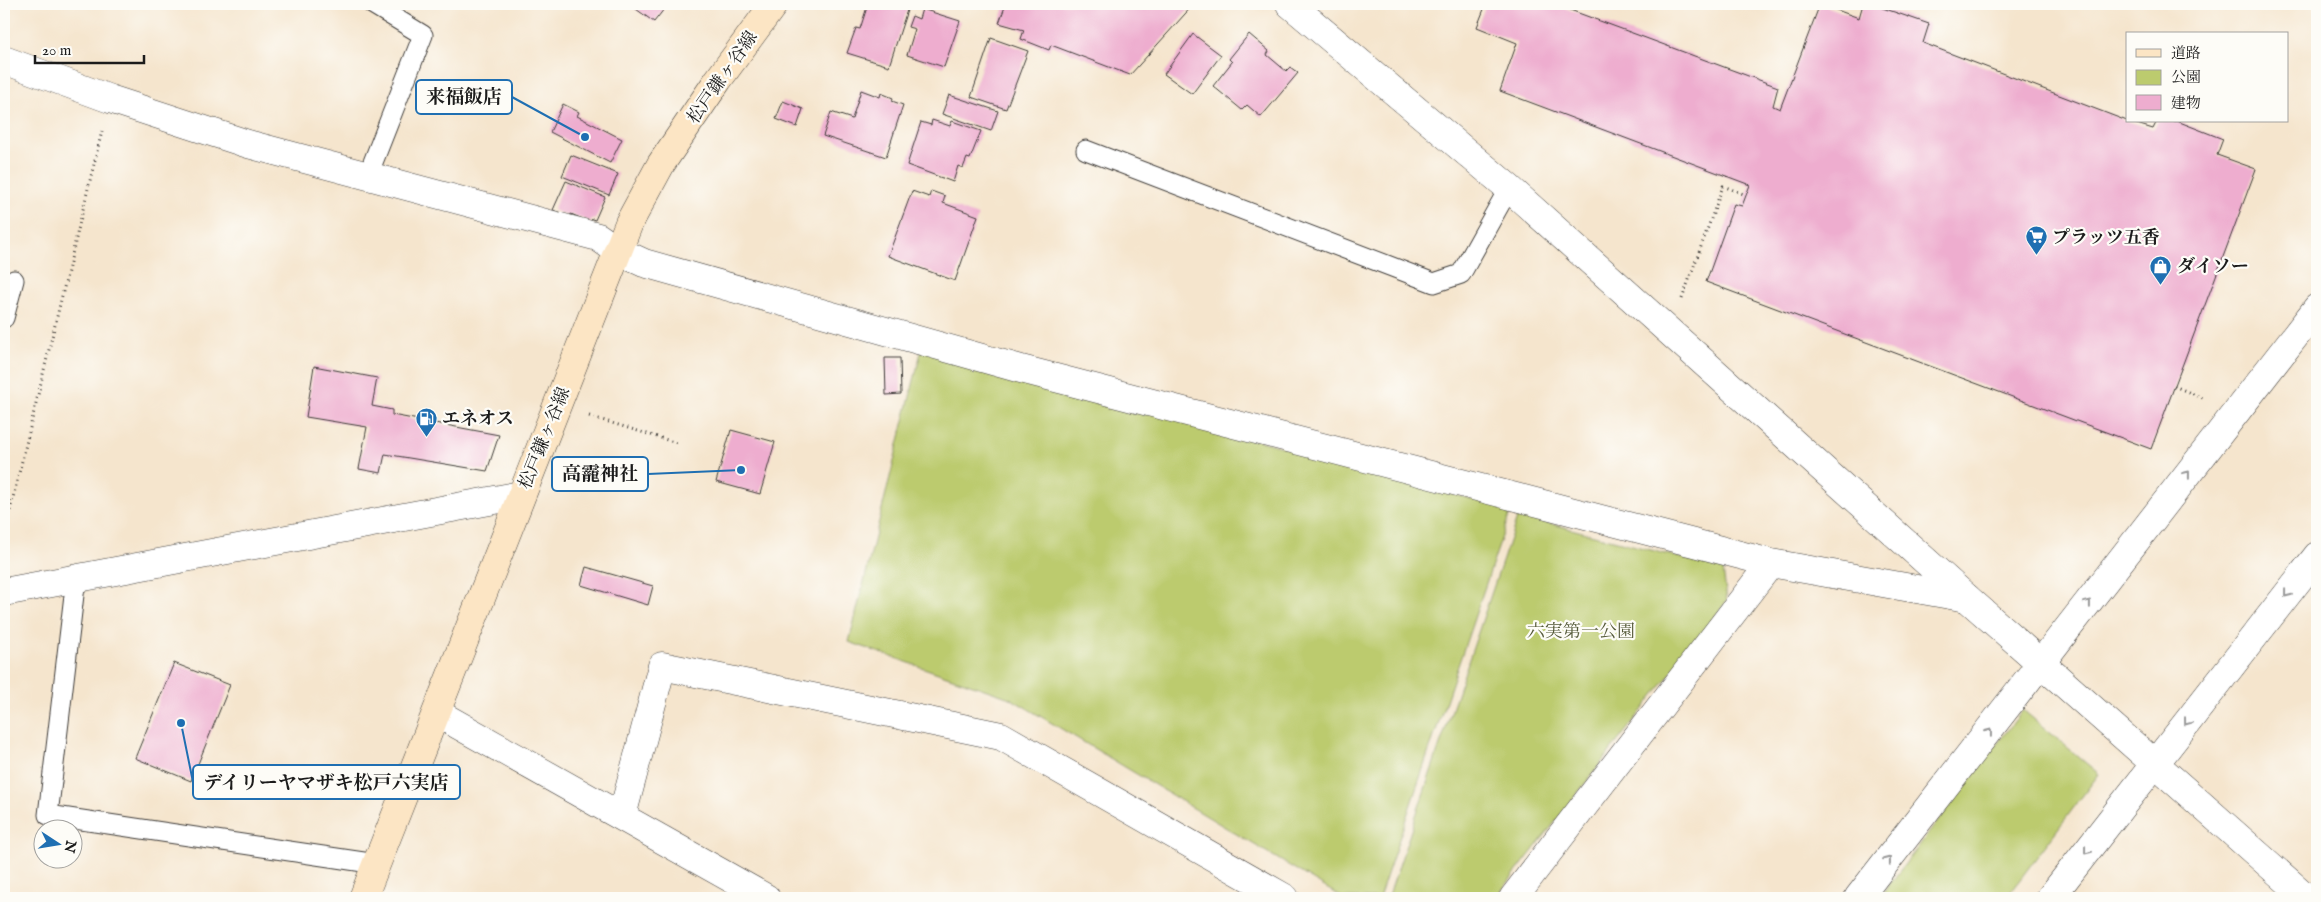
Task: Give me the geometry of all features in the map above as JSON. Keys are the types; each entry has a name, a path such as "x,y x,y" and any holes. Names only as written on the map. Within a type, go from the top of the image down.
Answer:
{"main road":[{"name":"松戸鎌ヶ谷線","path":"363,898 629,223 661,164 718,80 774,4"}],"street":[{"path":"1304,8 2307,898"},
{"path":"4,60 110,99 248,144 598,237 618,251 644,263 1021,369 1770,563 1967,598"},
{"path":"1858,898 2042,664 2317,308"},
{"path":"4,592 521,495"},
{"path":"2050,898 2156,765 2317,556"},
{"path":"1513,898 1770,563"},
{"path":"622,816 662,666 1001,736 1285,898"},
{"path":"437,713 766,898"}],"lane":[{"path":"368,175 423,35 372,4"},
{"path":"1086,150 1434,283 1461,274 1509,188"},
{"path":"4,318 14,280"},
{"path":"76,578 48,815 377,864"}],"path":[{"path":"4,535 110,99"},
{"path":"1681,302 1723,186 1746,195"},
{"path":"2174,386 2213,402"},
{"path":"586,415 676,443"}],"green space":[{"path":"922,348 1511,510 1379,898 1343,898 1010,698 849,642"},
{"name":"六実第一公園","path":"1518,515 1723,569 1727,601 1496,898 1388,898"},
{"path":"2023,710 2099,774 2006,898 1879,898"}],"building":[{"path":"629,4 668,4 654,22"},
{"path":"868,4 909,4 889,66 847,53 856,28 860,29"},
{"path":"1006,4 1091,4 1098,6 1100,4 1194,4 1130,75 1051,45 1049,50 1021,39 1024,30 999,23"},
{"path":"1486,4 1554,4 1778,87 1773,106 1780,109 1820,4 1859,18 1863,4 1871,4 1929,24 1923,43 2126,122 2153,129 2156,122 2180,122 2223,139 2217,155 2256,169 2151,449 1706,282 1734,204 1742,206 1750,185 1500,91 1517,43 1477,27"},
{"path":"922,9 960,21 944,67 907,55 915,29 908,27 912,16 919,19"},
{"path":"1193,34 1221,55 1192,94 1164,74"},
{"path":"1249,34 1269,51 1267,55 1286,71 1290,67 1298,73 1261,117 1247,105 1242,110 1213,86 1232,62 1229,59"},
{"path":"991,38 1028,51 1006,109 971,97"},
{"path":"861,90 880,97 881,93 893,98 892,101 903,105 886,157 823,136 831,112 852,119"},
{"path":"949,95 998,111 991,131 942,114"},
{"path":"783,101 803,109 797,127 776,119"},
{"path":"563,104 579,112 577,116 622,139 610,163 550,132"},
{"path":"932,120 950,126 952,121 981,131 970,159 967,158 963,168 958,166 953,182 907,165 921,122 931,125"},
{"path":"571,155 618,174 609,195 562,176"},
{"path":"566,181 605,197 595,220 592,219 590,222 571,214 570,217 553,210"},
{"path":"912,191 929,197 931,191 945,196 943,203 978,216 955,281 888,256"},
{"path":"885,358 900,358 901,394 886,395"},
{"path":"314,366 377,378 372,406 392,410 392,415 499,435 487,471 385,454 381,473 359,469 367,427 306,417"},
{"path":"731,430 775,442 760,494 716,482"},
{"path":"586,567 653,586 648,605 581,585"},
{"path":"174,663 230,685 191,781 135,758"}],"place":[{"name":"来福飯店","path":"585,137"},
{"name":"プラッツ五香","path":"2036,256"},
{"name":"ダイソー","path":"2161,285"},
{"name":"エネオス","path":"426,437"},
{"name":"高靇神社","path":"741,470"},
{"name":"デイリーヤマザキ松戸六実店","path":"181,723"}]}
